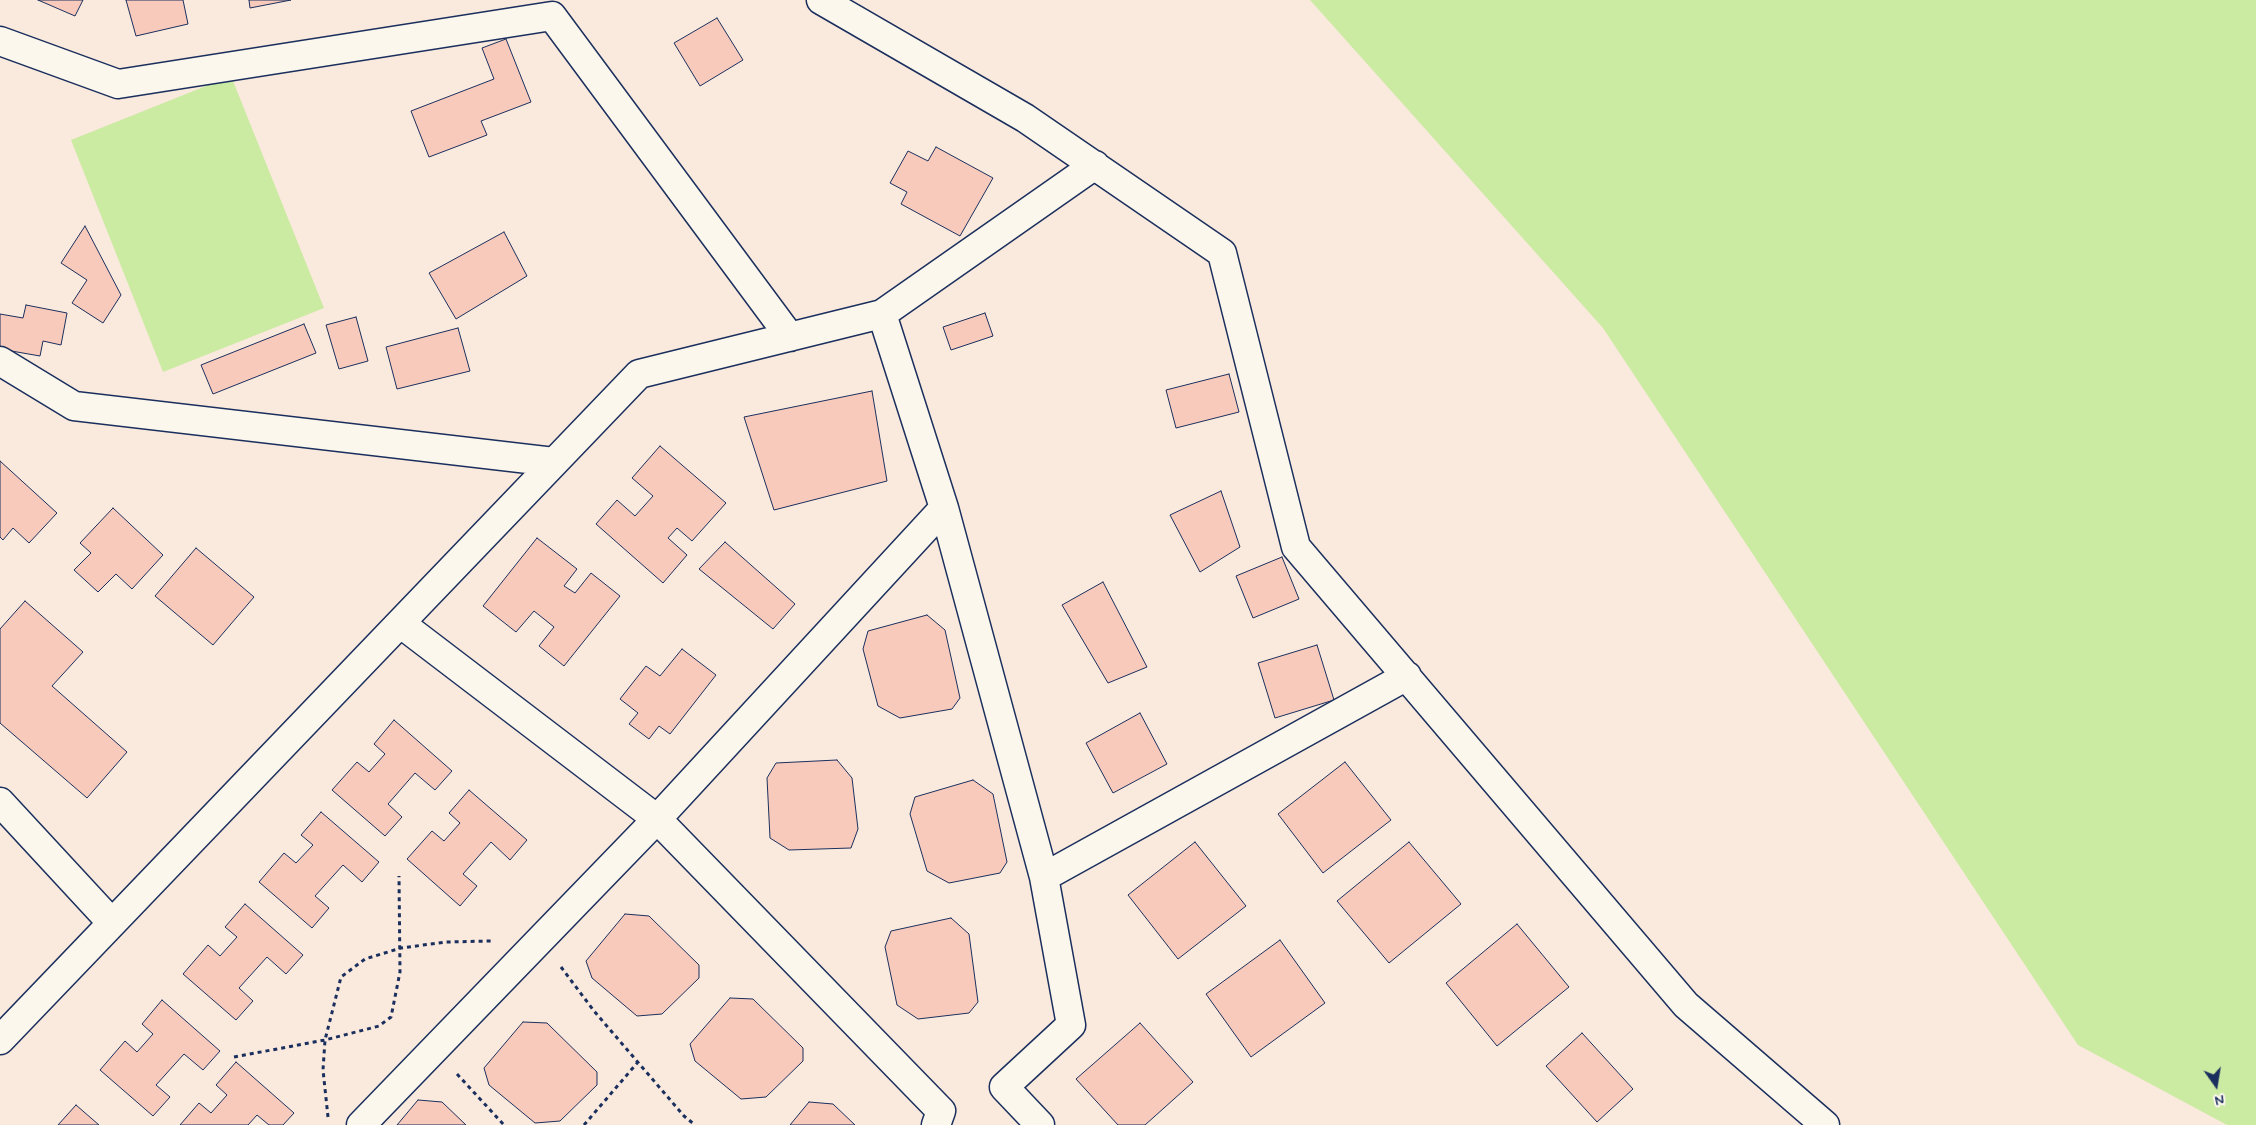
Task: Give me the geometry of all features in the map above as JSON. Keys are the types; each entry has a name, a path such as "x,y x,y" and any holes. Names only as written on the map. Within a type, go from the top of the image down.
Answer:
{"street":[{"path":"821,0 1025,118 1222,253 1296,547 1686,1006 1825,1125"},
{"path":"0,41 118,84 552,16 790,337"},
{"path":"0,1040 639,374 882,314 1095,166"},
{"path":"882,314 944,508 1044,877 1071,1025 1004,1087 1040,1125"},
{"path":"0,361 74,406 554,462"},
{"path":"361,1125 657,819 944,508"},
{"path":"400,624 657,819 940,1111 936,1125"},
{"path":"1044,877 1407,676"},
{"path":"0,802 112,923"}],"path":[{"path":"234,1057 325,1040 379,1026 392,1017 400,972 399,876"},
{"path":"330,1125 326,1108 323,1070 325,1040 340,977 365,959 401,948 446,942 540,940 594,1011 695,1125"},
{"path":"435,1049 504,1125"},
{"path":"584,1125 638,1062"}],"green space":[{"path":"1310,0 2256,0 2256,1125 2227,1125 2078,1045 1603,328"},
{"path":"231,76 324,308 163,372 71,140"}],"building":[{"path":"38,0 83,0 75,16"},
{"path":"126,0 183,0 188,24 136,36"},
{"path":"249,0 291,0 250,8"},
{"path":"717,18 743,60 700,86 674,43"},
{"path":"506,39 531,102 481,121 487,135 429,157 411,111 494,79 482,48"},
{"path":"936,147 993,178 960,236 901,204 907,192 890,183 908,151 928,161"},
{"path":"85,226 121,295 103,323 72,303 87,280 61,263"},
{"path":"504,232 527,276 456,319 429,273"},
{"path":"26,305 67,313 61,345 43,341 40,356 0,349 0,314 23,318"},
{"path":"985,313 993,336 951,350 943,327"},
{"path":"356,317 368,361 339,369 326,325"},
{"path":"304,324 316,353 213,394 201,365"},
{"path":"458,328 470,371 397,389 386,347"},
{"path":"1229,374 1239,412 1176,428 1166,390"},
{"path":"872,391 887,481 774,510 744,417"},
{"path":"660,446 726,503 692,541 677,528 668,538 687,555 663,583 596,524 617,500 635,516 653,496 632,478"},
{"path":"0,461 57,513 29,543 13,528 3,540 0,537"},
{"path":"1221,491 1240,547 1200,572 1170,515"},
{"path":"113,508 163,555 132,589 116,574 98,592 74,570 91,553 80,543"},
{"path":"537,538 577,569 564,586 575,593 591,573 620,596 564,666 539,646 554,627 534,611 516,632 483,606"},
{"path":"725,542 795,604 773,629 699,569"},
{"path":"196,548 254,597 213,645 155,596"},
{"path":"1282,557 1299,599 1253,618 1236,576"},
{"path":"1103,582 1147,667 1108,683 1062,605"},
{"path":"25,601 83,652 52,686 127,752 87,798 0,723 0,629"},
{"path":"927,615 945,630 960,698 952,709 900,718 878,706 863,649 868,631"},
{"path":"1317,645 1334,700 1275,718 1258,663"},
{"path":"682,649 716,675 670,734 659,726 649,739 629,724 638,713 620,699 646,666 660,676"},
{"path":"1140,713 1167,764 1113,793 1086,743"},
{"path":"394,720 452,771 435,790 415,773 388,804 402,817 385,836 332,790 357,762 369,772 385,754 374,744"},
{"path":"837,760 852,778 858,829 851,848 789,850 770,838 767,778 776,763"},
{"path":"1345,762 1391,820 1323,873 1278,814"},
{"path":"973,780 993,794 1007,862 1000,873 949,883 927,871 910,814 915,797"},
{"path":"469,790 527,840 510,860 491,842 463,874 477,886 460,906 407,859 432,831 444,841 460,823 449,813"},
{"path":"321,812 379,862 362,882 343,865 315,896 329,908 312,928 259,882 284,853 296,863 313,845 301,835"},
{"path":"1195,842 1246,906 1178,959 1128,895"},
{"path":"1409,842 1461,904 1389,963 1337,901"},
{"path":"245,904 303,955 286,974 267,957 239,988 253,1001 236,1020 183,974 208,945 220,956 237,937 225,927"},
{"path":"625,914 649,916 699,965 699,978 662,1014 637,1016 592,978 586,961"},
{"path":"951,918 969,934 978,1002 969,1013 918,1019 897,1005 885,947 891,931"},
{"path":"1517,924 1569,987 1497,1046 1446,983"},
{"path":"1280,940 1325,1003 1251,1057 1206,994"},
{"path":"730,998 753,999 803,1048 803,1061 766,1097 741,1099 695,1061 690,1044"},
{"path":"162,1000 220,1051 203,1070 184,1054 156,1085 170,1097 153,1116 100,1070 125,1041 137,1052 153,1034 142,1024"},
{"path":"523,1022 547,1023 597,1072 597,1085 560,1121 535,1123 489,1085 484,1068"},
{"path":"1140,1023 1193,1082 1145,1125 1118,1125 1076,1079"},
{"path":"1582,1033 1633,1089 1597,1122 1546,1066"},
{"path":"236,1062 294,1113 283,1125 269,1125 257,1115 248,1125 180,1125 199,1103 211,1113 227,1095 216,1085"},
{"path":"418,1100 442,1102 466,1125 397,1125"},
{"path":"809,1102 833,1104 855,1125 790,1125"},
{"path":"76,1105 99,1125 58,1125"}]}
